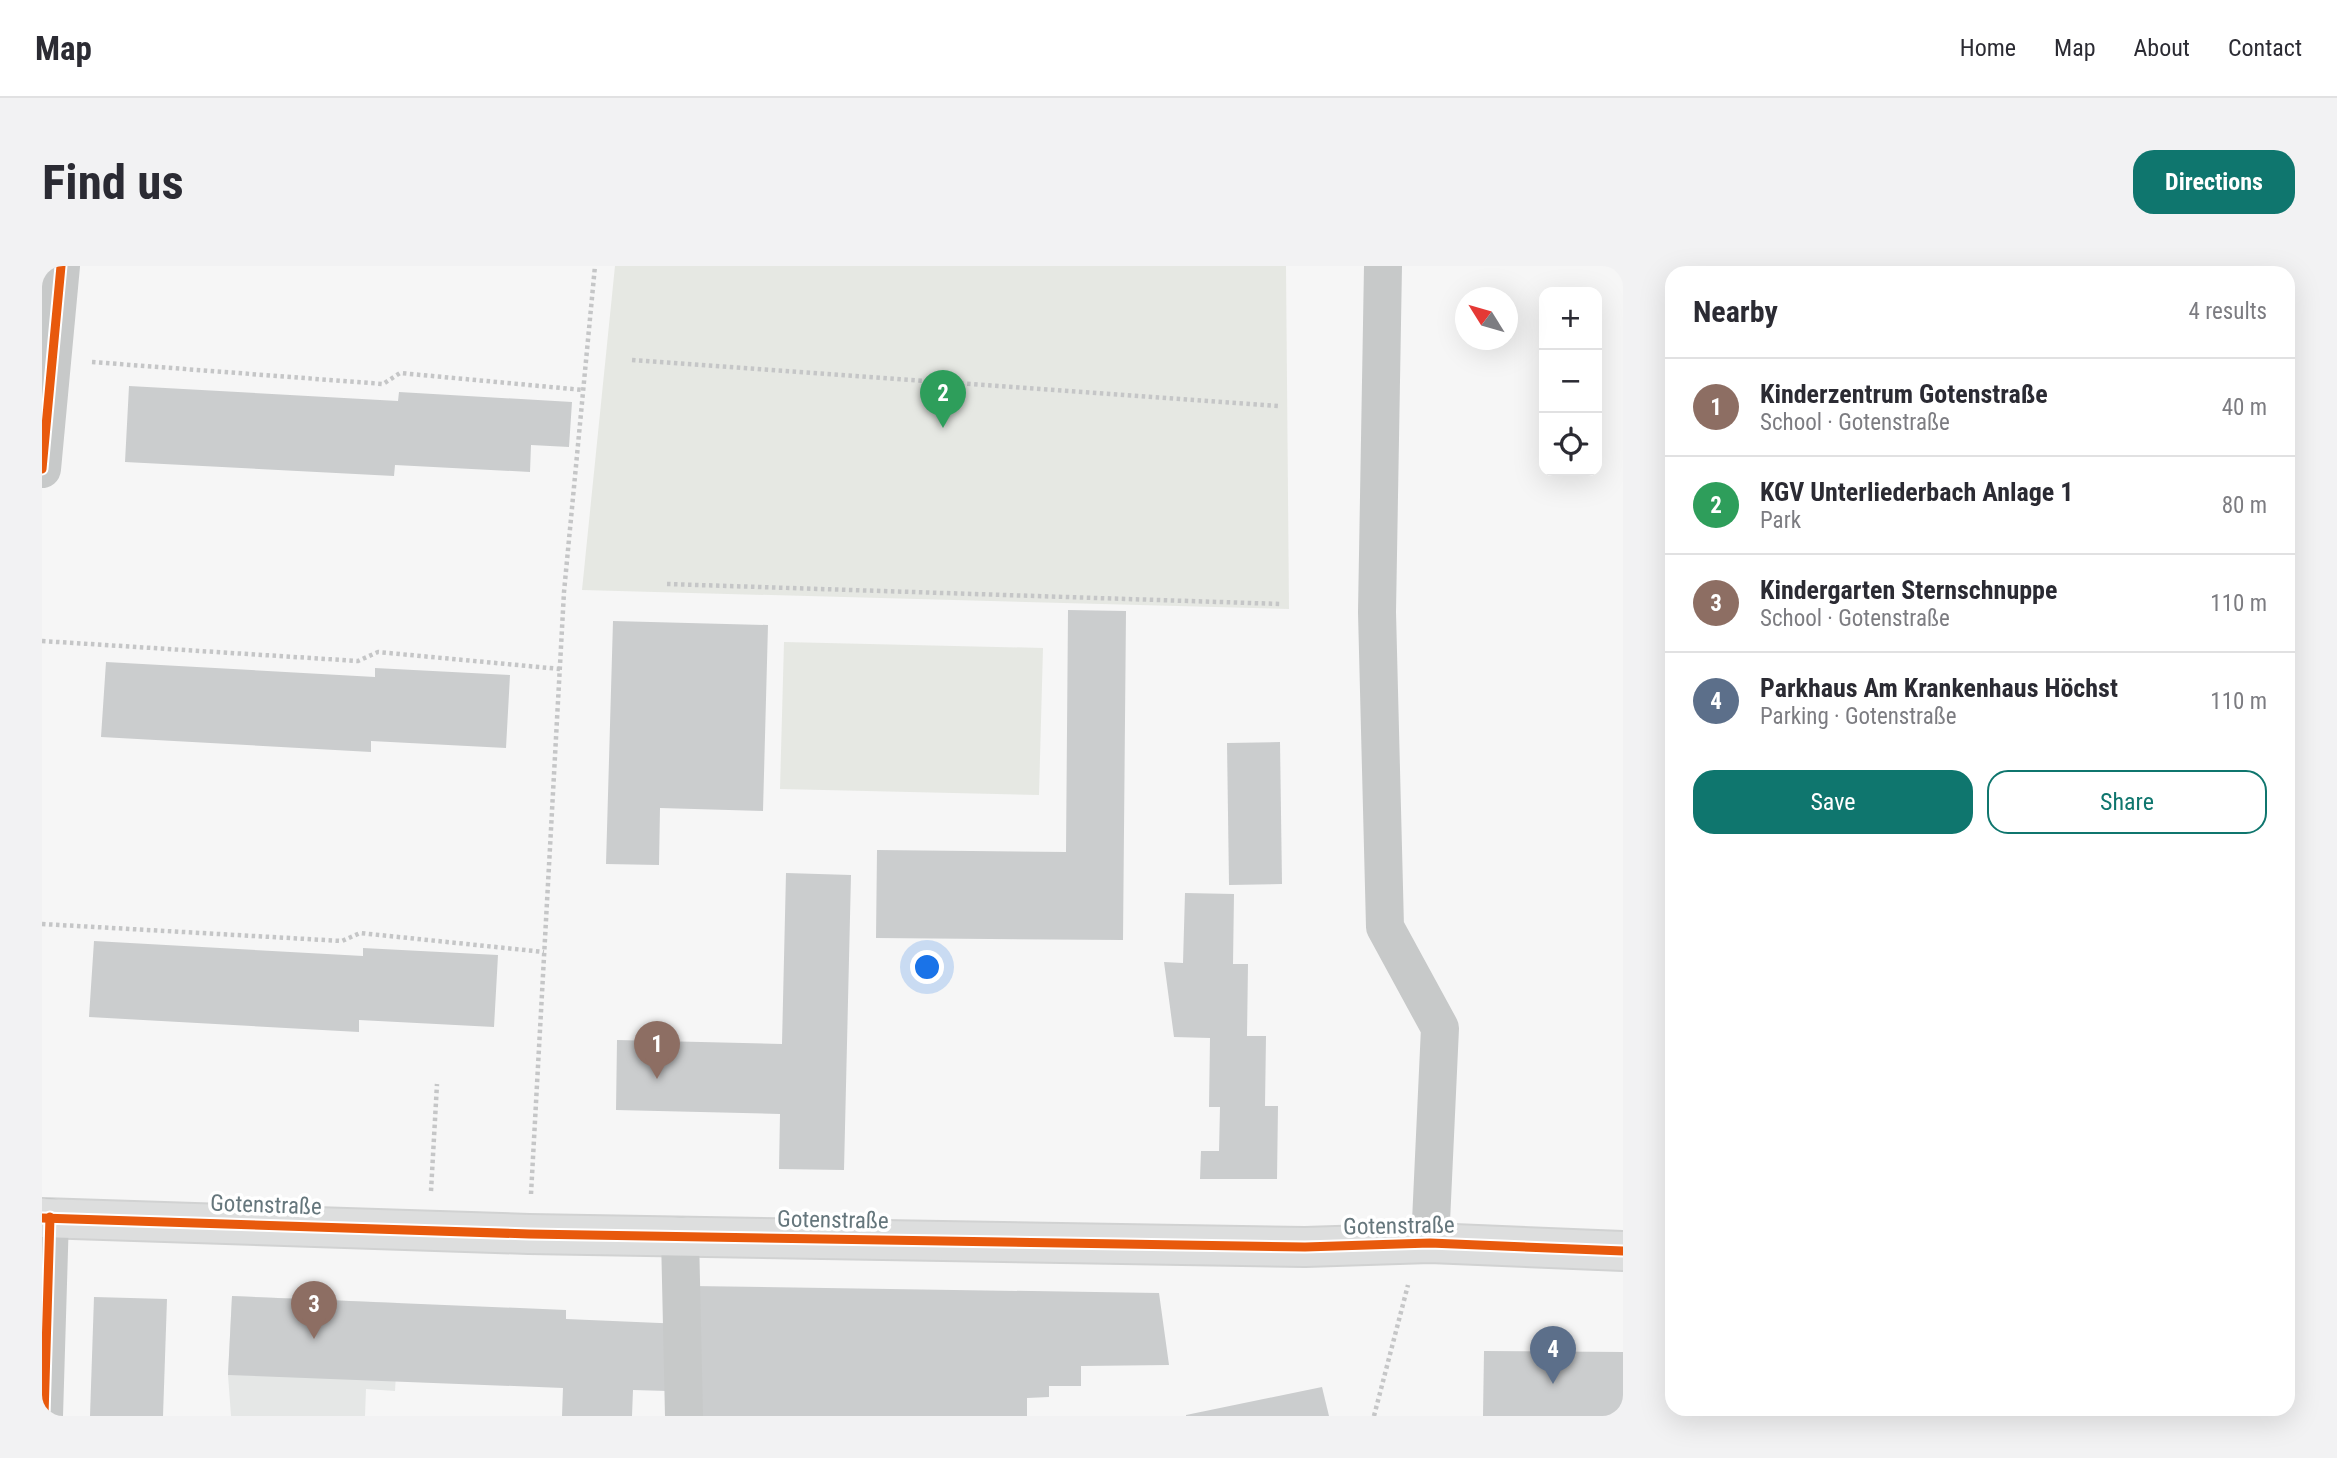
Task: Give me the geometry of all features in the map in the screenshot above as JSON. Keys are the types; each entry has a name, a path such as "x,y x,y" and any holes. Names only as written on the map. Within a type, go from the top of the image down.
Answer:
{"main road":[{"name":"Gotenstraße","path":"46,1217 529,1234 1305,1247 1430,1242 1619,1245"}],"street":[{"path":"42,469 61,266"},
{"path":"1383,266 1377,612 1385,927 1440,1027 1430,1242"},
{"path":"44,1416 46,1217"},
{"path":"680,1236 684,1416"}],"path":[{"path":"529,1234 564,592 595,266"},
{"path":"52,359 383,384 400,373 583,390"},
{"path":"632,360 1278,406"},
{"path":"667,584 1280,604"},
{"path":"42,641 358,661 378,652 560,669"},
{"path":"42,924 342,941 360,933 544,952"},
{"path":"428,1230 438,1084"},
{"path":"1374,1416 1411,1275 1430,1242"}],"shaded area":[{"path":"615,266 1286,266 1289,609 582,590"},
{"path":"784,642 1043,648 1039,795 780,789"},
{"path":"232,1296 400,1303 395,1391 366,1389 365,1416 231,1416 228,1375"}],"building":[{"path":"129,386 398,401 399,392 572,402 569,447 531,445 530,472 395,465 394,476 125,462"},
{"path":"1068,610 1126,611 1123,940 876,938 877,850 1066,852"},
{"path":"613,621 768,625 763,811 660,808 659,865 606,864"},
{"path":"106,662 375,677 375,668 510,675 506,748 371,741 371,752 101,737"},
{"path":"1280,742 1282,884 1229,885 1227,743"},
{"path":"786,873 851,875 844,1170 779,1169 780,1114 616,1110 617,1040 782,1044"},
{"path":"1185,893 1234,894 1233,964 1248,964 1247,1036 1266,1036 1265,1106 1278,1106 1277,1179 1200,1179 1201,1151 1219,1151 1220,1107 1209,1107 1210,1038 1174,1037 1164,962 1183,963"},
{"path":"94,941 363,956 363,948 498,955 494,1027 359,1020 359,1032 89,1017"},
{"path":"692,1286 1159,1293 1169,1365 1081,1366 1081,1386 1049,1386 1049,1397 1027,1398 1027,1416 702,1416 668,1391 633,1390 632,1416 562,1416 563,1388 228,1375 232,1296 566,1310 566,1319 683,1324"},
{"path":"94,1297 167,1299 163,1416 90,1416"},
{"path":"1484,1351 1623,1352 1623,1416 1483,1416"},
{"path":"1322,1387 1329,1416 1186,1416 1186,1415"}],"cycle path":[{"path":"42,469 61,266"},
{"path":"44,1416 50,1217"},
{"path":"42,1218 529,1234 1305,1247 1430,1243 1623,1251"}],"place":[{"name":"KGV Unterliederbach Anlage 1","path":"943,428"},
{"name":"Kinderzentrum Gotenstraße","path":"657,1079"},
{"name":"Kindergarten Sternschnuppe","path":"314,1339"},
{"name":"Parkhaus Am Krankenhaus Höchst","path":"1553,1384"}]}
